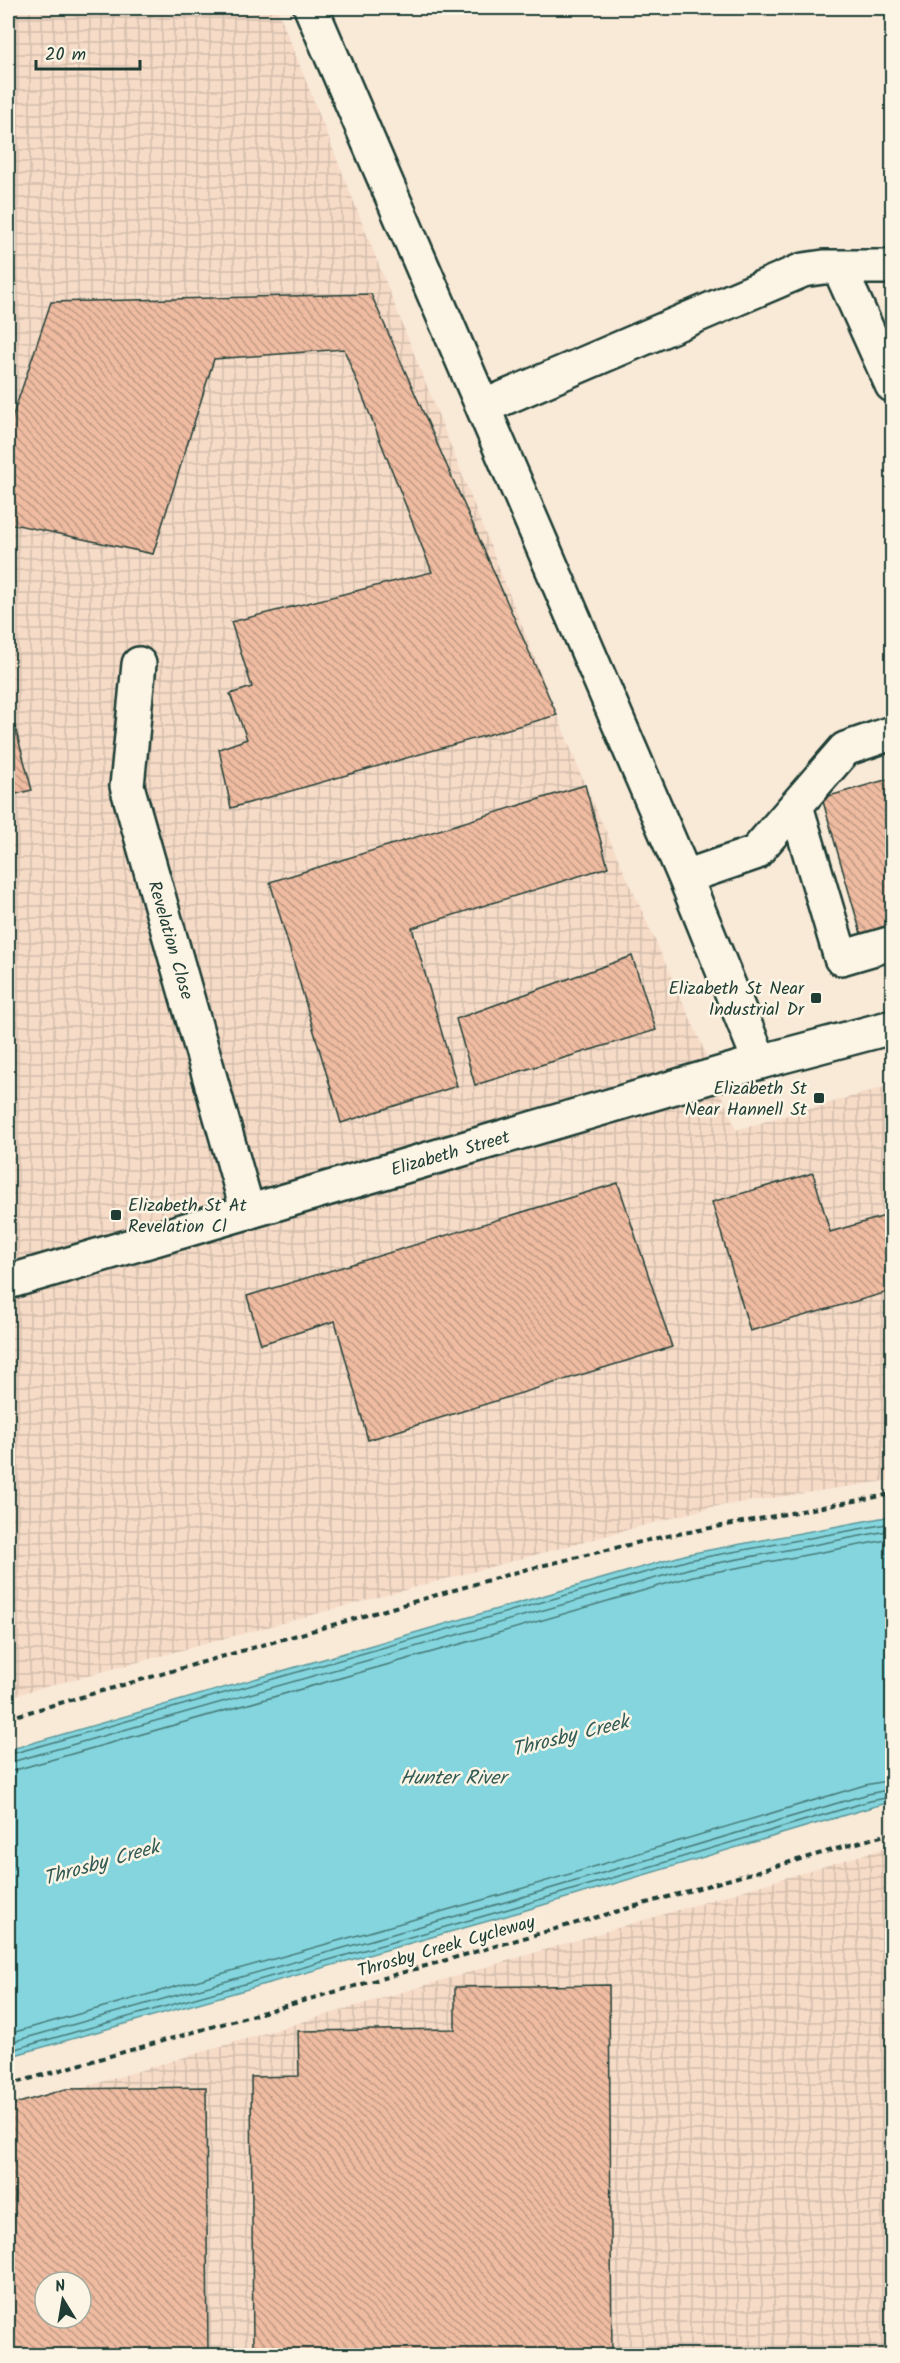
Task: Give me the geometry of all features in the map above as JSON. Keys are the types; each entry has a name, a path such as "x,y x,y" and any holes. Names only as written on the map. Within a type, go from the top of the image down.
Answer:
{"main road":[{"path":"311,8 686,877 760,1062"},
{"path":"839,267 892,385"},
{"path":"483,407 803,270 892,267"},
{"name":"Revelation Close","path":"139,664 127,786 248,1212"},
{"path":"686,877 755,853 845,749 892,734"},
{"path":"796,806 841,958 892,943"},
{"name":"Elizabeth Street","path":"8,1282 760,1062 892,1027"}],"path":[{"path":"8,1718 524,1570 657,1538 892,1494"},
{"name":"Throsby Creek Cycleway","path":"8,2085 892,1833"}],"shaded area":[{"path":"8,8 277,8 585,785 699,1038 736,1130 892,1085 892,1480 712,1507 8,1697"},
{"path":"892,1846 892,2355 8,2355 8,2110"}],"water":[{"name":"Hunter River","path":"892,1516 892,1802 506,1916 8,2057 8,1750 688,1554"}],"building":[{"path":"371,294 557,715 231,808 219,749 247,739 230,694 252,687 231,622 432,572 344,349 214,359 153,554 8,523 8,430 51,302"},
{"path":"12,716 32,790 8,796 8,717"},
{"path":"892,778 892,929 862,937 822,798"},
{"path":"585,785 608,867 412,928 457,1086 341,1123 270,882"},
{"path":"632,956 656,1030 475,1085 456,1019"},
{"path":"813,1173 830,1232 892,1214 892,1291 750,1331 712,1202"},
{"path":"618,1183 672,1347 368,1440 335,1321 261,1344 247,1296"},
{"path":"609,1985 612,2356 253,2356 251,2077 299,2076 298,2031 455,2029 455,1987"},
{"path":"206,2087 208,2356 8,2356 8,2106 66,2089"}],"place":[{"name":"Elizabeth St Near Industrial Dr","path":"816,998"},
{"name":"Elizabeth St Near Hannell St","path":"819,1098"},
{"name":"Elizabeth St At Revelation Cl","path":"116,1215"}],"water label":[{"name":"Throsby Creek","path":"570,1735"},
{"name":"Throsby Creek","path":"101,1862"}]}
